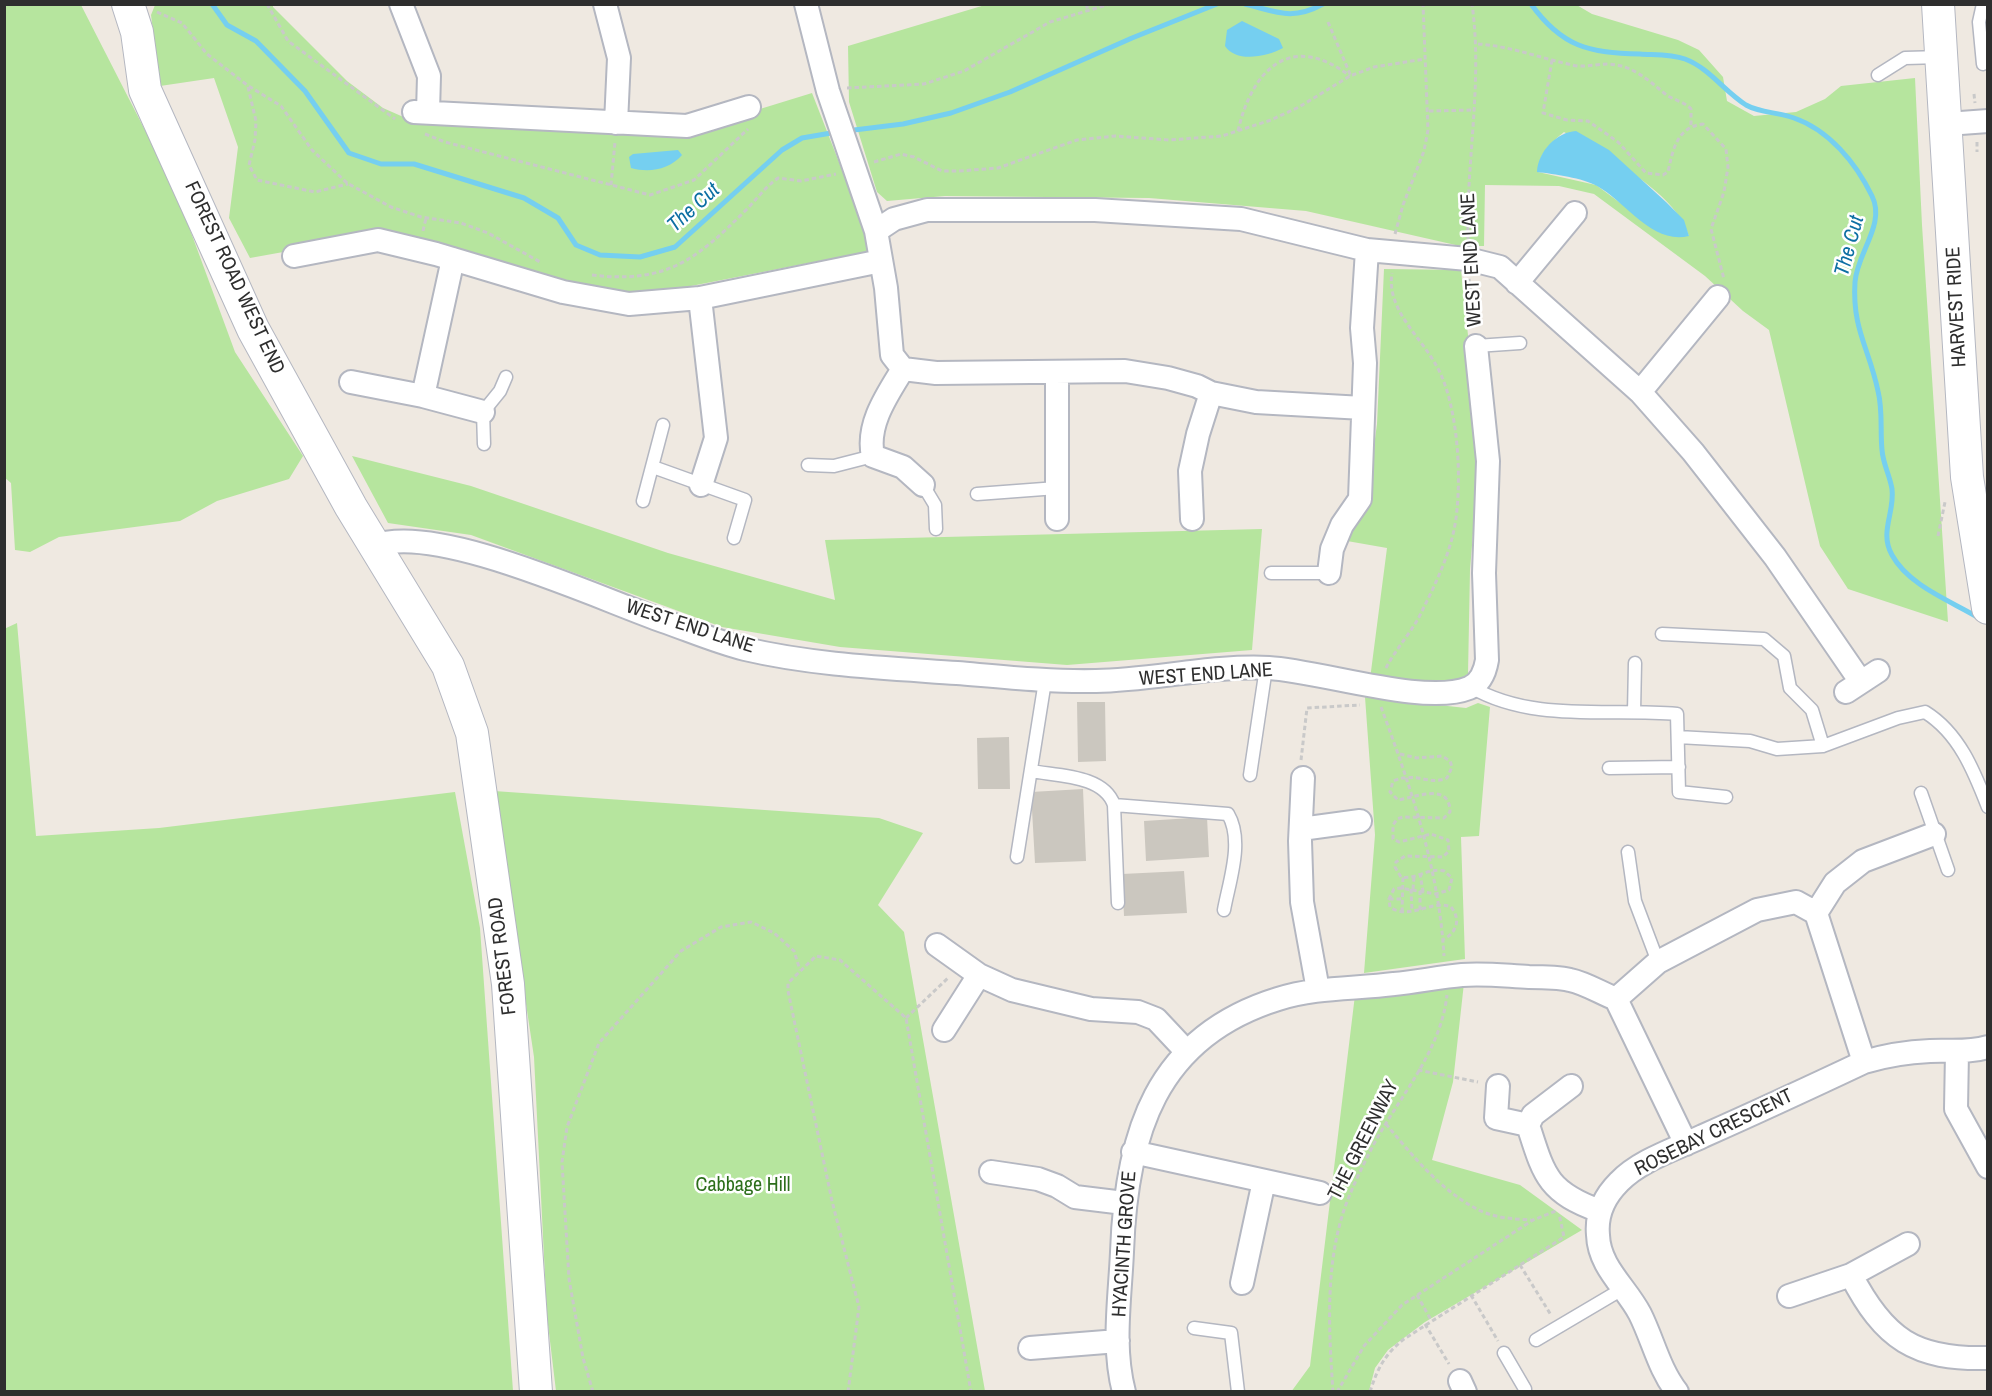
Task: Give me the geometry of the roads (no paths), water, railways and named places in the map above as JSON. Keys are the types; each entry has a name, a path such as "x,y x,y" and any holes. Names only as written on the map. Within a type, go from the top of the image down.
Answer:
{"main road":[{"name":"HARVEST RIDE","path":"1938,4 1947,124 1962,415 1976,541 1988,608"},
{"name":"FOREST ROAD WEST END","path":"139,12 145,90 253,329 351,507 375,546"},
{"name":"FOREST ROAD","path":"375,546 448,666 472,733 507,984 523,1179 536,1392"}],"street":[{"path":"401,4 429,76 421,112 687,126 749,106"},
{"path":"605,4 619,58 616,123"},
{"path":"806,4 837,96 854,163 876,231 892,354 903,369 936,373 1125,371 1168,378 1197,386 1211,393 1256,402 1363,408"},
{"path":"1947,124 1988,121"},
{"path":"876,231 894,219 927,210 1095,210 1241,219 1367,250 1468,259 1500,267 1640,392 1693,452 1775,557 1862,682"},
{"path":"1517,283 1575,213"},
{"path":"294,256 378,240 453,259 563,292 629,304 700,298 881,261"},
{"path":"1329,573 1332,549 1342,525 1360,499 1365,363 1362,328 1367,250"},
{"path":"423,396 453,259"},
{"path":"1640,392 1718,297"},
{"path":"700,298 716,438 701,485"},
{"name":"WEST END LANE","path":"375,546 385,543 422,543 471,553 546,575 637,612 744,649 824,661 1045,681 1146,679 1266,668 1311,673 1404,691 1455,692 1471,687 1484,673 1489,639 1484,573 1488,461 1476,346"},
{"path":"903,369 874,423 870,444 873,456 903,467 923,484"},
{"path":"1057,373 1057,519"},
{"path":"351,382 423,396 483,412"},
{"path":"1192,519 1190,471 1198,434 1211,393"},
{"path":"1303,778 1302,902 1318,990"},
{"path":"1301,829 1360,821"},
{"path":"1816,913 1835,883 1863,861 1934,834"},
{"path":"1686,1144 1616,999 1658,962 1757,910 1796,902 1816,913 1864,1062"},
{"path":"937,945 973,971 1012,990 1091,1010 1138,1012 1156,1019 1187,1052"},
{"path":"945,1030 973,971"},
{"name":"HYACINTH GROVE","path":"1124,1392 1119,1372 1118,1341 1124,1203 1132,1152 1165,1078 1207,1033 1246,1010 1279,998 1318,990 1463,975 1547,977 1571,980 1616,999"},
{"name":"ROSEBAY CRESCENT","path":"1600,1211 1608,1195 1630,1172 1864,1062 1892,1054 1957,1052 1988,1047"},
{"path":"1957,1052 1956,1109 1988,1167"},
{"path":"1498,1086 1496,1118 1528,1125"},
{"path":"1571,1086 1533,1115 1528,1125 1550,1183 1576,1202 1600,1211 1599,1250 1609,1270 1641,1315 1672,1385"},
{"path":"1132,1152 1320,1193"},
{"path":"991,1172 1038,1179 1057,1186 1075,1197 1124,1203"},
{"path":"1242,1283 1264,1181"},
{"path":"1789,1296 1851,1275 1908,1244"},
{"path":"1851,1275 1866,1303 1887,1328 1916,1350 1957,1359 1988,1358"},
{"path":"1030,1348 1118,1341"}],"lane":[{"path":"1983,4 1979,22 1983,64"},
{"path":"1878,75 1905,58 1942,57"},
{"path":"1476,346 1520,343"},
{"path":"484,444 483,412 500,391 506,377"},
{"path":"643,501 663,425"},
{"path":"808,465 834,466 873,456"},
{"path":"653,467 745,500 734,538"},
{"path":"923,484 935,506 936,529"},
{"path":"977,494 1057,488"},
{"path":"1271,573 1329,573"},
{"path":"1662,634 1764,639 1784,656 1790,688 1812,710 1823,746"},
{"path":"1634,712 1635,663"},
{"path":"1250,775 1266,668"},
{"path":"1017,857 1045,681"},
{"path":"1471,687 1489,698 1556,712 1677,714 1679,792 1726,797"},
{"path":"1678,737 1750,741 1777,749 1823,746 1898,718 1925,712 1941,722 1959,745 1975,773 1988,807"},
{"path":"1609,768 1679,767"},
{"path":"1031,771 1100,785 1111,795 1114,805 1118,903"},
{"path":"1921,793 1948,870"},
{"path":"1114,805 1228,814 1235,826 1235,846 1224,910"},
{"path":"1628,852 1635,901 1658,962"},
{"path":"1536,1340 1624,1288"},
{"path":"1194,1328 1231,1333 1238,1392"},
{"path":"1504,1353 1525,1389"}],"water":[{"path":"1242,21 1279,39 1283,48 1260,56 1236,55 1225,46 1227,30"},
{"path":"1576,131 1609,150 1666,202 1684,220 1689,236 1676,237 1651,228 1608,193 1591,183 1537,172 1541,157 1550,144 1562,135"},
{"path":"678,150 682,155 665,167 652,170 631,168 629,157 633,154"}],"waterway":[{"name":"The Cut","path":"212,4 227,25 256,41 305,91 349,153 381,164 414,164 524,198 558,218 576,245 600,255 640,257 675,247 782,150 802,138 837,132"},
{"name":"The Cut","path":"846,131 903,124 951,113 1010,92 1132,38 1217,4"},
{"name":"The Cut","path":"1245,4 1293,14 1323,4"},
{"name":"The Cut","path":"1531,4 1554,30 1578,45 1606,52 1674,56 1694,63 1746,105 1807,123 1830,139 1850,160 1872,196 1876,217 1857,271 1855,298 1859,326 1880,398 1881,443 1892,489 1887,530 1888,547 1899,566 1909,576 1979,618"}],"park label":[{"name":"Cabbage Hill","path":"743,1186"}]}
